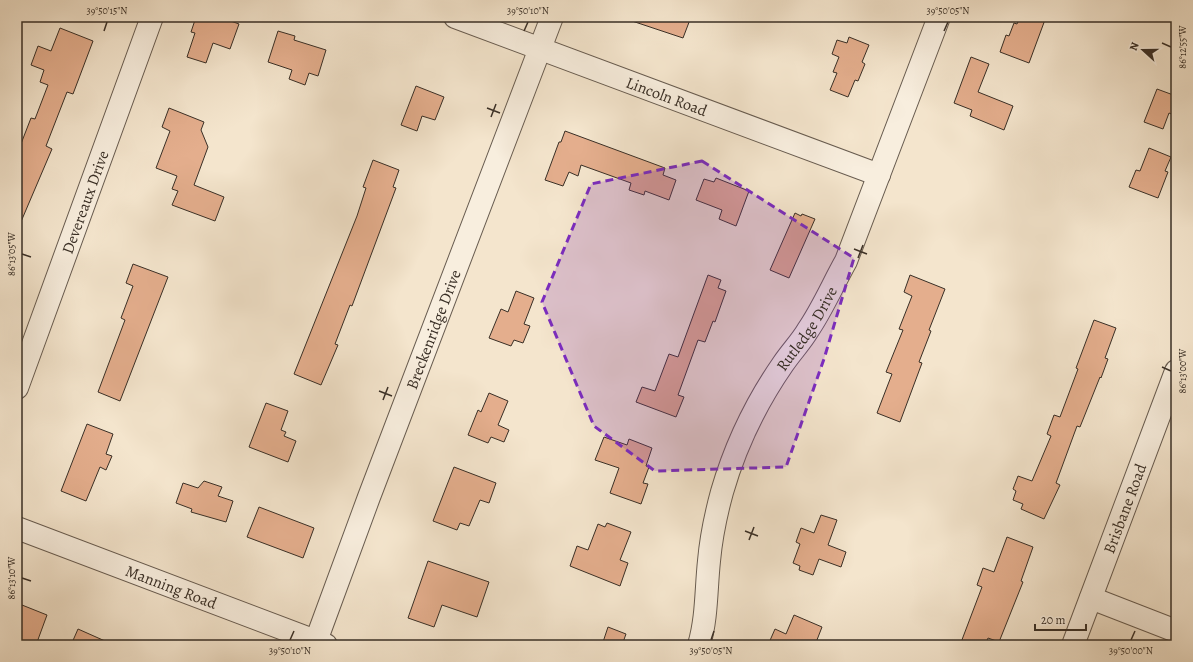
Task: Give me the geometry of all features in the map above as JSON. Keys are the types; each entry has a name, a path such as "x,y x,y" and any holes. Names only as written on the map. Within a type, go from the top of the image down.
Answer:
{"street":[{"name":"Devereaux Drive","path":"17,388 152,17"},
{"name":"Lincoln Road","path":"455,17 879,175"},
{"name":"Breckenridge Drive","path":"321,643 369,497 552,17"},
{"name":"Rutledge Drive","path":"699,645 705,615 711,545 722,492 730,469 747,426 758,405 782,364 808,331 848,257 939,17"},
{"name":"Brisbane Road","path":"1073,645 1176,371"},
{"name":"Manning Road","path":"17,528 321,643"},
{"path":"1091,598 1176,631"}],"highlighted area":[{"path":"702,161 854,258 824,359 786,467 655,471 594,426 542,302 591,184"}],"building":[{"path":"196,17 220,17 239,24 230,49 213,43 206,63 187,57 195,33 191,32"},
{"path":"626,17 691,17 683,38 626,19"},
{"path":"1020,17 1046,17 1029,63 1000,52 1006,35 1009,36 1014,23 1017,24"},
{"path":"60,28 93,41 73,94 67,92 46,146 52,149 17,231 17,154 31,118 35,119 48,85 40,82 44,70 31,65 38,46 51,51"},
{"path":"278,31 295,36 294,40 326,50 318,76 309,73 305,85 289,79 292,70 268,62"},
{"path":"849,37 869,45 862,62 865,64 858,81 855,80 848,97 830,90 837,73 833,72 839,57 832,54 837,40 847,43"},
{"path":"971,57 989,64 978,92 1013,106 1004,130 970,116 972,110 954,103"},
{"path":"416,86 444,97 435,120 422,116 417,131 401,125"},
{"path":"1157,89 1176,96 1176,116 1169,113 1163,129 1144,122"},
{"path":"169,108 204,122 201,130 208,147 194,185 224,197 215,221 172,205 178,191 172,189 177,176 156,168 170,131 162,127"},
{"path":"565,131 665,168 663,175 676,180 669,200 645,191 644,195 629,190 631,183 581,165 578,176 569,172 563,186 545,180 559,142 561,142"},
{"path":"1149,148 1171,157 1165,171 1168,172 1158,198 1129,187 1136,170 1140,171"},
{"path":"373,160 399,170 393,187 396,188 352,306 350,305 335,344 338,345 321,385 294,374 357,216 366,188 363,187"},
{"path":"716,178 749,191 736,226 719,219 722,210 696,200 704,179 714,182"},
{"path":"795,213 815,219 789,278 770,270"},
{"path":"133,264 168,277 120,401 98,392 125,320 121,318 133,286 126,283"},
{"path":"708,275 721,280 718,288 726,291 715,322 713,321 705,342 698,340 678,395 684,397 676,417 636,402 642,387 655,391 669,354 678,357"},
{"path":"910,275 945,289 929,330 931,331 919,362 922,363 900,422 877,413 892,374 886,372 903,330 899,329 912,296 904,292"},
{"path":"516,291 534,298 524,324 530,326 523,343 514,340 511,346 489,338 501,309 508,312"},
{"path":"1094,320 1116,328 1105,358 1108,359 1101,378 1100,377 1080,427 1077,426 1056,483 1060,485 1044,519 1021,509 1023,504 1013,500 1016,491 1013,489 1018,476 1032,481 1051,436 1047,434 1054,415 1060,417"},
{"path":"489,393 508,401 498,425 509,430 504,442 491,437 488,443 468,435 478,410 481,412"},
{"path":"266,403 288,411 281,430 286,432 284,436 296,441 288,462 249,447"},
{"path":"87,424 113,434 106,454 112,456 106,470 100,467 86,501 61,491"},
{"path":"604,437 627,445 629,439 652,448 646,466 649,467 643,483 648,484 641,504 610,493 619,468 595,460"},
{"path":"454,467 496,483 489,503 480,500 469,526 460,523 457,530 433,521"},
{"path":"204,481 222,487 218,496 233,501 226,522 191,512 192,509 176,503 183,483 198,488"},
{"path":"259,507 314,528 303,558 247,537"},
{"path":"821,515 837,520 828,545 846,552 841,567 819,559 813,575 799,570 800,566 793,563 800,544 796,542 801,528 814,533"},
{"path":"607,523 631,532 620,560 628,563 620,586 570,566 577,546 588,550 598,524 605,527"},
{"path":"1007,537 1033,547 1021,581 1023,582 999,642 988,638 985,645 960,645 982,587 977,585 983,568 994,572"},
{"path":"428,561 489,582 477,617 442,605 434,627 408,618"},
{"path":"22,605 47,615 36,645 29,645 18,641 21,632 17,630 17,607 20,608"},
{"path":"794,615 822,627 815,645 768,645 775,629 786,634"},
{"path":"608,627 626,634 622,645 602,645"},
{"path":"78,629 114,645 71,645"}]}
